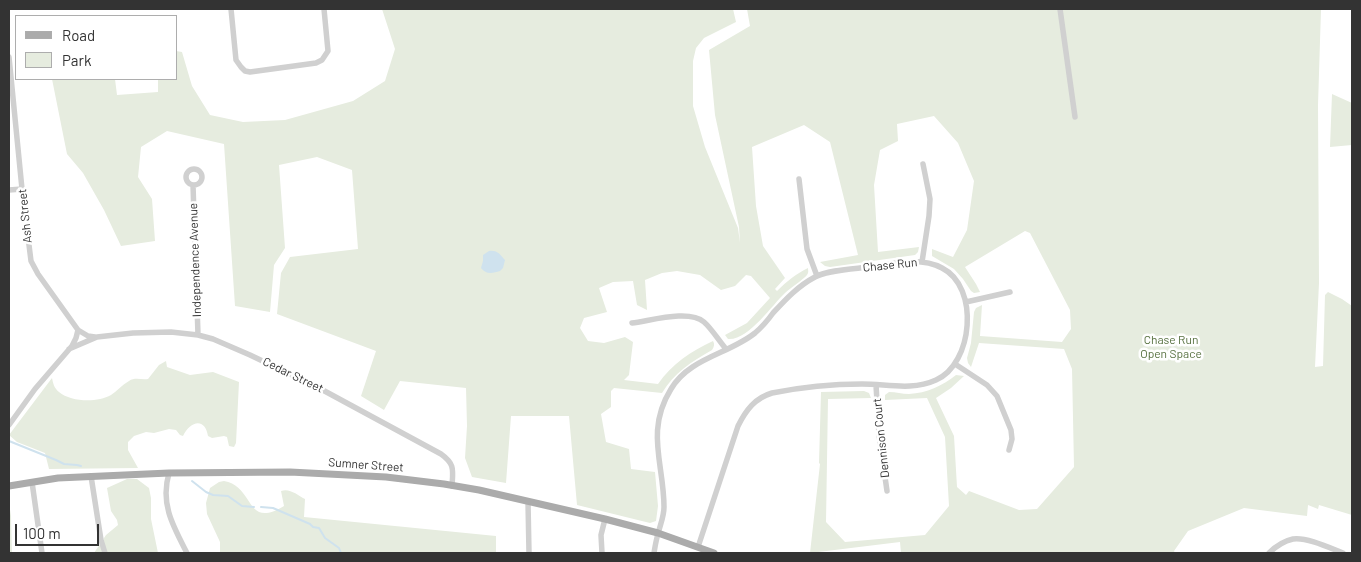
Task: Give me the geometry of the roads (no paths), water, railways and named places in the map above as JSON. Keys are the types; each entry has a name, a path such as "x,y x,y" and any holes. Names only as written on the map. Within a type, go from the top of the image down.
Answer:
{"main road":[{"name":"Sumner Street","path":"9,486 58,478 169,473 313,472 392,478 478,490 658,533 714,553"}],"street":[{"path":"231,9 236,60 241,67 250,72 316,63 322,60 328,51 324,9"},
{"path":"1060,9 1075,117"},
{"name":"Ash Street","path":"9,57 31,261 38,274 78,330"},
{"path":"922,262 930,207 923,164"},
{"path":"799,179 807,249 817,276"},
{"name":"Independence Avenue","path":"193,185 198,335"},
{"path":"9,190 22,189"},
{"name":"Chase Run","path":"654,553 664,510 657,426 662,408 671,388 682,375 694,366 756,332 794,291 817,276 912,261 938,266 952,275 962,289 966,302 965,338 961,353 955,364 942,378 910,386 862,384 822,386 772,393 755,401 744,414 738,426 698,547"},
{"path":"966,302 1010,292"},
{"path":"632,324 681,316 696,318 704,322 726,350"},
{"name":"Cedar Street","path":"9,425 35,389 69,349 76,338 78,330 88,336 97,337 154,332 198,335 224,342 319,388 441,454 447,458 453,467 452,486"},
{"name":"Cedar Street","path":"69,349 97,337"},
{"path":"955,364 987,385 997,396 1011,430 1012,439 1009,450"},
{"name":"Dennison Court","path":"876,385 879,435 887,491"},
{"path":"169,473 166,489 168,510 172,524 187,553"},
{"path":"92,476 104,553"},
{"path":"32,482 42,553"},
{"path":"528,502 529,553"},
{"path":"602,553 601,535 605,520"},
{"path":"1269,553 1292,539 1302,540 1344,553"}],"water":[{"path":"489,251 497,252 505,260 500,271 487,273 481,268 483,255"}],"waterway":[{"path":"9,441 64,464 81,466"},
{"path":"192,481 213,495 228,496 242,506 254,507"},
{"path":"261,507 273,508 319,528 325,538 339,548 341,553"}],"park label":[{"name":"Chase Run Open Space","path":"1171,347"}]}
